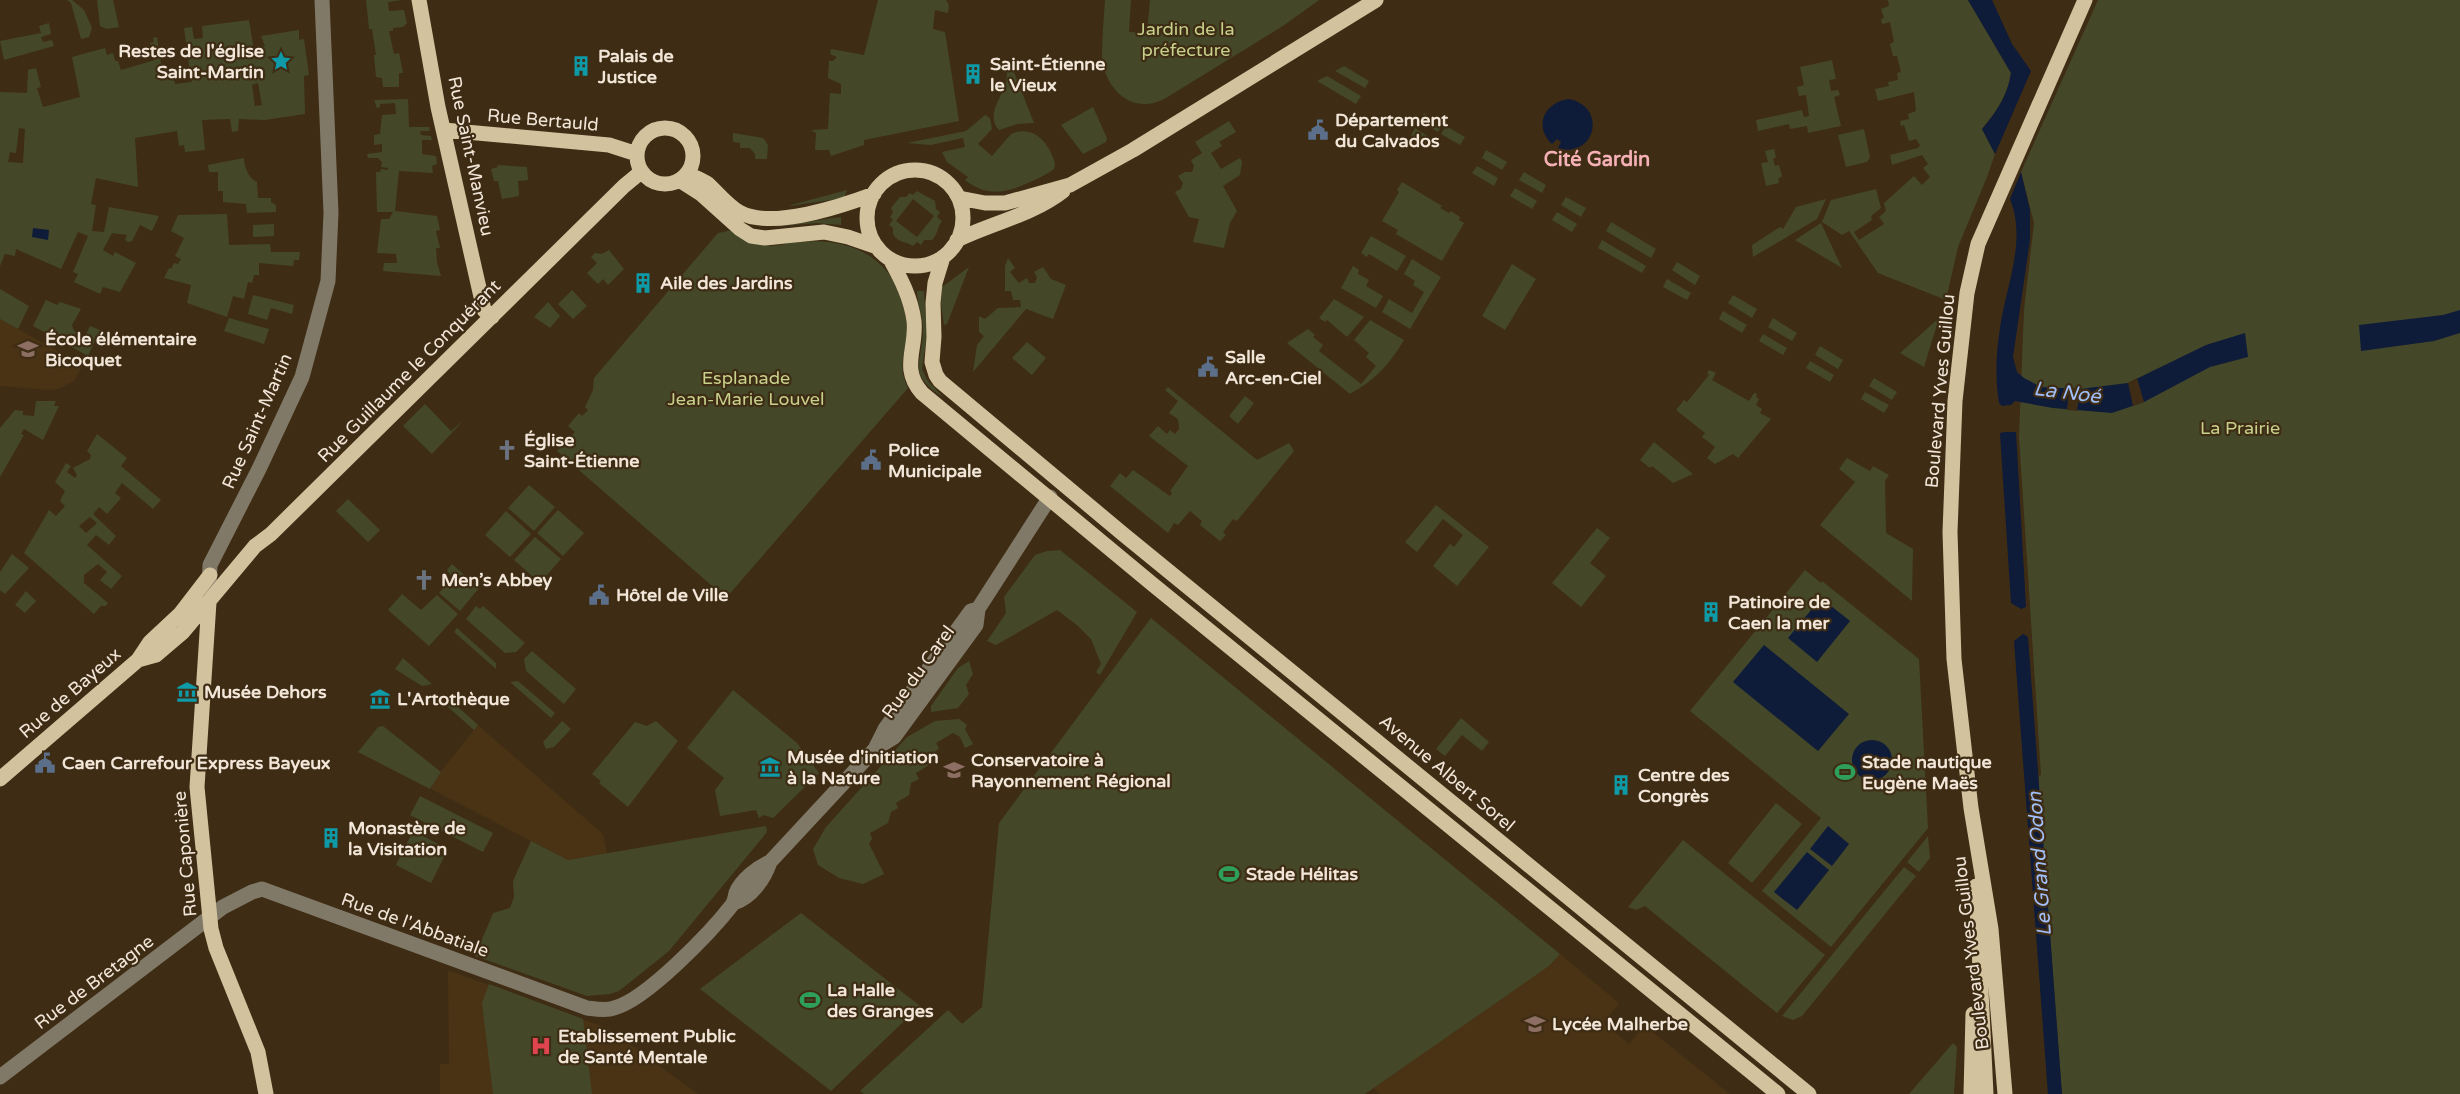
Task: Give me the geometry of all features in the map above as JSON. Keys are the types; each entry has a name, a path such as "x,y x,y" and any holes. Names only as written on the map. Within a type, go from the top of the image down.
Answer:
{"main road":[{"name":"Rue Saint-Manvieu","path":"419,0 444,130 484,310 492,317"},
{"path":"957,240 1040,206 1070,185 1133,150 1376,0"},
{"name":"Boulevard Yves Guillou","path":"2005,1094 1991,929 1971,808 1954,659 1950,543 1951,459 1963,322 1978,244 2085,0"},
{"path":"683,177 693,158 691,146 684,136 673,129 652,131 641,141 637,154 641,172 650,180 662,184 683,177 707,184 738,212 759,219 829,210 874,194 890,177 898,173 916,170 941,178 959,198 963,220 957,240 943,257 929,264 905,265 890,259"},
{"name":"Rue Bertauld","path":"444,130 609,145 637,154"},
{"name":"Rue Guillaume le Conquérant","path":"209,602 255,546 286,519 624,186 641,172"},
{"path":"683,177 740,230 751,236 765,238 824,232 878,247"},
{"path":"959,198 985,203 1005,203 1070,185"},
{"path":"874,194 867,219 872,239 890,259 906,288 912,310 914,336 910,371 915,385 1151,583 1778,1094"},
{"name":"Avenue Albert Sorel","path":"943,257 933,293 932,362 936,375 960,399 1809,1094"},
{"name":"Rue de Bayeux","path":"0,779 138,660 150,642 180,614 210,575"},
{"name":"Rue de Bayeux","path":"138,660 156,655 165,648 183,632 209,602"},
{"path":"180,614 209,602"},
{"name":"Rue Caponière","path":"209,602 197,787 210,917 216,948 258,1052 266,1094"},
{"name":"Boulevard Yves Guillou","path":"1971,808 1986,1094"},
{"path":"1971,1094 1974,976 1978,945"},
{"path":"1647,986 1658,972"}],"street":[{"name":"Rue Saint-Martin","path":"209,602 210,565 264,460 302,377 328,281 331,213 322,0"},
{"name":"Rue du Carel","path":"613,1009 638,996 673,966 734,903 743,900 765,877 770,862 875,749 894,737 916,711 976,625 978,609 1050,497"},
{"name":"Rue de l'Abbatiale","path":"210,917 224,907 262,889 587,1008 613,1009"},
{"name":"Rue de Bretagne","path":"0,1077 210,917"}],"shaded area":[{"name":"École élémentaire Bicoquet","path":"0,319 83,365 74,381 58,389 49,390 0,386"},
{"path":"478,725 603,834 607,854 568,860 431,789 438,775"},
{"name":"Lycée Malherbe","path":"1560,954 1619,1003 1604,1023 1629,1044 1644,1025 1730,1094 1380,1094 1373,1088 1549,966"},
{"name":"Etablissement Public de Santé Mentale","path":"448,970 609,1029 698,1094 440,1094 440,1064 449,1064"}],"green space":[{"path":"67,0 72,0 84,10 92,28 89,37 81,39 71,3"},
{"path":"97,0 113,0 119,27 107,29 100,26"},
{"path":"366,0 402,0 388,2 389,11 404,10 407,23 403,27 389,31 394,54 399,53 403,73 399,73 399,87 383,87 382,78 376,77 374,55 376,55 372,29 369,29"},
{"path":"878,0 946,0 949,5 948,13 935,10 933,29 945,32 959,121 864,140 864,145 831,156 829,150 815,150 816,133 811,130 828,129 830,93 841,94 841,84 828,78 829,61 837,57 830,54 831,49 864,55"},
{"name":"Jardin de la préfecture","path":"1105,0 1131,0 1129,32 1147,33 1150,0 1319,0 1283,26 1168,97 1146,104 1136,103 1119,93 1112,85 1103,66"},
{"path":"1888,0 1968,0 2011,73 2001,103 1982,129 1995,154 1958,247 1946,300 1878,273 1849,231 1842,235 1822,222 1831,200 1876,189 1881,208 1871,216 1872,220 1854,232 1859,240 1884,224 1879,217 1886,211 1884,203 1914,176 1922,185 1930,177 1923,168 1928,164 1922,155 1892,165 1890,155 1918,148 1920,145 1916,139 1909,141 1904,125 1901,126 1900,121 1909,119 1908,114 1916,111 1914,92 1878,101 1875,89 1889,86 1888,82 1898,80 1897,73 1901,72 1897,56 1893,56 1890,44 1894,42 1890,22 1882,24 1881,19 1884,18 1881,9 1889,6"},
{"name":"La Prairie","path":"2098,0 2460,0 2460,1094 2062,1094 2039,791 2039,776 2041,775 2019,437 2024,310 2034,223 2021,172"},
{"path":"249,20 254,51 265,46 261,36 299,30 299,40 304,39 309,75 304,76 305,114 265,120 239,119 238,131 232,132 230,119 202,120 205,150 185,152 184,145 179,146 177,131 135,138 138,187 96,178 91,204 96,205 92,231 104,232 109,207 159,216 152,231 140,225 132,241 125,240 127,235 112,233 103,250 113,256 115,252 136,263 120,292 103,287 100,294 74,282 78,274 73,272 88,236 78,232 61,269 16,249 15,256 5,254 0,266 0,92 27,93 28,70 36,68 41,87 37,88 43,107 80,97 72,57 105,48 107,55 113,53 121,70 155,60 150,43 154,42 153,38 157,37 162,70 172,69 175,84 191,82 194,78 193,73 190,72 184,28 192,27 194,39 203,38 202,26","holes":["258,83 262,105 255,106 252,85","19,128 25,129 23,163 8,162 10,152 16,153"]},
{"path":"49,23 51,34 41,37 43,42 52,40 54,46 4,60 0,41 41,33 39,26"},
{"path":"1832,60 1836,79 1829,80 1831,91 1838,90 1840,95 1834,97 1841,126 1808,133 1807,126 1790,129 1789,124 1758,131 1756,120 1802,110 1804,117 1809,116 1806,95 1799,96 1797,87 1804,85 1800,67"},
{"path":"1010,62 1034,123 1017,124 999,130 995,124 994,112 1006,82 1007,63"},
{"path":"1344,66 1369,81 1365,88 1335,71"},
{"path":"1327,76 1361,96 1356,104 1317,81"},
{"path":"408,99 409,127 429,127 430,131 420,131 421,135 431,136 432,140 422,140 422,154 436,156 437,164 432,166 433,173 399,171 395,211 437,216 440,230 436,231 440,248 436,248 441,276 383,271 384,263 397,263 396,254 377,253 381,219 389,219 393,212 377,212 376,172 380,172 381,169 388,170 388,168 381,167 382,162 378,158 368,158 367,154 382,152 382,144 374,145 374,135 380,134 382,115 396,114 395,103 380,104 377,108 374,100"},
{"path":"1093,107 1107,138 1106,142 1083,154 1061,125"},
{"path":"1424,113 1443,124 1438,132 1419,121"},
{"path":"985,115 990,118 992,129 978,144 992,156 1011,134 1027,132 1034,134 1045,143 1053,157 1054,169 1012,189 988,191 965,180 968,177 947,162 942,152 965,147 963,138 931,145 907,143 966,131"},
{"path":"1229,121 1236,132 1219,142 1222,146 1211,153 1221,169 1240,158 1242,162 1240,175 1223,186 1237,211 1230,223 1224,248 1193,242 1199,219 1189,217 1175,192 1181,189 1183,183 1178,176 1185,172 1192,172 1194,166 1191,160 1202,153 1195,142"},
{"path":"1446,126 1465,137 1460,145 1441,134"},
{"path":"1415,128 1434,140 1430,147 1411,136"},
{"path":"1864,129 1870,157 1867,162 1846,167 1838,135"},
{"path":"733,133 763,138 768,145 767,159 755,159 755,154 750,148 740,148 740,143 733,142"},
{"path":"1774,149 1775,166 1779,165 1782,176 1778,179 1779,183 1766,186 1761,163 1768,162 1765,151"},
{"path":"1486,150 1507,162 1502,170 1482,158"},
{"path":"244,158 247,172 257,182 258,198 271,198 271,202 276,205 276,212 247,213 246,204 223,202 223,191 218,191 218,172 209,172 208,165"},
{"path":"497,165 527,167 528,180 518,181 519,196 502,199 498,181 494,181 491,169 498,167"},
{"path":"1477,166 1498,178 1494,186 1472,173"},
{"path":"1524,172 1546,185 1542,193 1519,180"},
{"path":"1402,182 1442,206 1440,208 1449,213 1451,211 1464,223 1442,261 1396,234 1398,230 1382,221 1399,192 1397,190"},
{"path":"1515,188 1537,201 1532,209 1510,196"},
{"path":"847,190 844,198 790,206 791,205"},
{"path":"917,191 935,201 936,209 940,212 937,217 942,221 932,240 924,240 921,245 917,242 913,246 897,239 893,234 893,228 889,225 893,220 890,217 893,212 891,208 900,197 906,197 910,193 913,195","holes":["913,199 934,216 917,237 896,221"]},
{"path":"1566,197 1586,208 1581,217 1561,205"},
{"path":"1826,199 1817,219 1753,257 1752,245 1780,227 1783,229 1796,207"},
{"path":"1557,212 1577,224 1572,232 1552,220"},
{"path":"227,214 229,245 270,244 271,252 300,252 299,260 294,260 293,266 259,263 259,275 254,275 252,283 248,282 244,299 233,296 227,317 187,303 191,285 164,278 169,268 171,269 174,263 178,264 181,259 175,256 184,238 171,231 178,215"},
{"path":"841,217 841,225 816,223 771,227"},
{"path":"1611,222 1656,249 1651,258 1606,231"},
{"path":"1821,223 1842,268 1795,240"},
{"path":"274,224 274,236 253,237 253,225"},
{"name":"Esplanade Jean-Marie Louvel","path":"733,230 766,246 813,241 843,245 857,249 881,265 898,290 904,308 907,333 902,369 908,388 726,598 557,451 575,432 568,426 579,413 582,416 588,410 585,407 593,390 594,378 718,233"},
{"path":"1371,236 1406,256 1397,271 1369,254 1367,257 1361,253"},
{"path":"1602,240 1646,266 1642,273 1598,248"},
{"path":"609,250 624,269 608,285 603,279 598,284 587,273 597,263 591,257 595,253 602,254"},
{"path":"1008,258 1015,268 1010,272 1019,283 1027,278 1029,283 1035,283 1037,277 1034,272 1043,267 1051,279 1066,285 1053,319 1026,309 973,372 977,345 984,336 979,332 979,316 985,319 998,308 1021,307 1020,300 1013,300 1011,291 1005,291 1005,266"},
{"path":"1412,259 1441,277 1410,329 1382,312 1389,299 1412,313 1424,292 1413,285 1415,281 1404,274"},
{"path":"1677,262 1700,276 1695,285 1672,270"},
{"path":"1512,264 1536,279 1505,330 1482,316"},
{"path":"1353,266 1359,270 1358,274 1369,280 1366,286 1383,296 1376,308 1341,288"},
{"path":"969,267 947,324 944,325 941,304 942,287"},
{"path":"1667,279 1691,293 1687,300 1663,287"},
{"path":"0,289 29,306 18,329 0,319"},
{"path":"572,290 587,306 573,319 558,304"},
{"path":"917,291 924,291 927,334 922,369 928,381 944,398 924,382 920,375 919,360 923,328"},
{"path":"253,295 294,305 292,314 271,308 267,320 248,314"},
{"path":"1733,295 1757,309 1752,318 1728,303"},
{"path":"1334,299 1364,317 1347,337 1327,320 1325,322 1319,318"},
{"path":"46,300 57,305 60,302 81,309 72,325 74,331 85,336 90,326 100,330 88,356 33,326"},
{"path":"548,302 560,316 550,328 534,317"},
{"path":"1723,311 1747,325 1742,333 1719,319"},
{"path":"229,318 269,329 264,344 224,331"},
{"path":"1773,318 1797,333 1792,341 1768,327"},
{"path":"1939,318 1924,367 1900,353"},
{"path":"1370,320 1404,340 1381,371 1350,394 1287,343 1308,329 1315,335 1313,337 1323,345 1319,351 1361,384 1376,366 1366,357 1369,353 1354,340"},
{"path":"1763,334 1787,348 1783,355 1759,341"},
{"path":"1027,342 1046,358 1032,375 1012,358"},
{"path":"1820,346 1843,360 1838,369 1815,355"},
{"path":"1810,361 1834,375 1830,382 1806,368"},
{"path":"1709,370 1716,373 1712,380 1749,401 1754,393 1757,394 1756,397 1759,399 1756,405 1762,409 1760,413 1771,419 1738,458 1733,454 1715,464 1707,458 1715,447 1702,437 1705,433 1676,410 1684,400 1687,402 1709,375 1707,373"},
{"path":"1874,378 1897,392 1892,400 1869,386"},
{"path":"1168,387 1257,460 1289,443 1294,451 1237,521 1233,519 1223,532 1226,535 1220,541 1200,525 1202,521 1190,511 1178,525 1174,523 1168,533 1110,486 1120,473 1126,478 1133,470 1170,496 1172,493 1170,491 1188,466 1149,436 1158,426 1167,434 1170,430 1175,434 1179,429 1178,419 1169,413 1178,401 1165,390"},
{"path":"1865,392 1889,405 1884,413 1861,399"},
{"path":"1245,396 1254,403 1238,424 1229,416"},
{"path":"36,401 56,401 54,406 59,406 43,440 24,429 21,434 24,435 0,477 0,428 15,410 23,411 23,415 34,416"},
{"path":"425,404 451,431 464,420 432,454 403,426"},
{"path":"97,434 127,458 121,466 161,500 153,509 122,483 115,493 121,498 107,514 99,507 93,514 116,536 109,545 96,535 87,545 122,576 111,589 100,580 107,572 98,564 84,575 84,583 108,603 106,606 101,606 94,614 24,553 49,510 56,516 65,506 60,501 65,491 55,482 66,463 71,466 67,472 75,478 77,475 73,468 90,459 91,455 87,451","holes":["90,517 97,523 86,533 79,526"]},
{"path":"1654,442 1693,474 1673,483 1652,466 1650,468 1640,460"},
{"path":"1847,458 1870,471 1873,466 1889,475 1885,481 1886,533 1913,549 1912,601 1820,525 1855,482 1839,469"},
{"path":"529,485 555,507 534,531 508,508"},
{"path":"348,499 380,530 368,542 336,511"},
{"path":"1436,505 1489,547 1457,586 1433,566 1450,544 1454,547 1463,535 1443,519 1417,552 1405,542"},
{"path":"558,510 584,533 563,556 537,533"},
{"path":"506,511 531,534 510,557 485,535"},
{"path":"1597,528 1610,538 1590,563 1606,576 1581,607 1552,583"},
{"path":"535,537 561,559 540,583 514,560"},
{"path":"1060,550 1137,612 1100,675 1096,672 1101,664 1091,639 1057,610 996,645 987,641 1006,613 1004,597 1035,555"},
{"path":"12,554 29,568 5,594 0,590 0,572"},
{"path":"452,564 479,588 460,611 439,593 452,578 447,570"},
{"name":"Stade nautique Eugène Maës","path":"1805,570 1919,659 1928,828 1831,947 1762,891 1821,818 1690,711"},
{"path":"26,591 36,601 25,613 15,605"},
{"path":"402,594 421,610 437,595 458,614 429,646 388,610"},
{"path":"476,606 480,609 483,606 525,643 516,652 505,653 466,619"},
{"name":"Stade Hélitas","path":"1151,618 1560,954 1549,966 1365,1094 864,1094 860,1091 948,1010 962,1024 982,1007 999,823"},
{"path":"457,628 496,663 496,669 454,632"},
{"path":"532,651 576,689 564,704 526,671 524,659"},
{"path":"403,658 432,684 422,686 395,669"},
{"path":"969,661 973,674 966,685 969,694 958,708 931,712 931,706 958,668"},
{"path":"518,681 555,713 551,718 510,682"},
{"path":"733,690 797,743 819,773 773,818 764,815 759,818 756,810 720,816 715,790 724,778 687,748"},
{"path":"447,697 478,725 474,730 448,707"},
{"path":"1461,718 1489,742 1482,751 1462,735 1445,756 1436,749"},
{"path":"959,719 967,725 965,729 973,744 965,748 960,737 953,733 936,743 939,748 930,757 932,763 916,773 919,779 911,783 909,795 896,803 898,808 891,812 888,823 870,833 872,839 869,844 884,874 863,884 839,878 818,865 813,849 826,827 907,737 935,721"},
{"path":"562,721 571,729 554,747 546,749 543,742"},
{"path":"656,721 678,741 628,807 599,783 601,781 592,774 635,722 647,726"},
{"path":"383,726 441,772 430,789 358,752 378,727"},
{"path":"420,796 493,833 483,852 410,815"},
{"path":"1776,803 1802,824 1752,883 1728,863"},
{"path":"766,826 767,832 669,951 619,991 587,996 475,956 493,913 510,908 514,897 513,881 531,841 568,860"},
{"path":"413,831 448,849 431,883 396,865"},
{"path":"1928,836 1930,858 1919,872 1907,862"},
{"path":"1683,840 1825,955 1777,1013 1645,906 1636,910 1628,907"},
{"path":"1904,867 1916,876 1802,1016 1793,1020 1782,1016"},
{"name":"La Halle des Granges","path":"801,913 920,1006 831,1091 700,989"},
{"path":"489,984 583,1019 592,1094 493,1094 482,1003"},
{"path":"1953,1043 1957,1047 1954,1094 1909,1094"}],"water":[{"path":"1968,0 1992,0 2012,44 2031,71 1995,154 1982,129 2001,103 2011,73"},
{"path":"1569,99 1581,104 1589,112 1592,131 1581,146 1571,149 1558,148 1561,142 1557,139 1552,144 1546,137 1543,130 1544,116 1554,105"},
{"name":"La Noé","path":"2021,172 2030,210 2030,240 2013,357 2017,372 2024,378 2041,387 2080,389 2128,383 2206,345 2245,333 2248,357 2210,367 2144,402 2112,413 2053,408 2015,401 2011,405 2002,406 1999,403 1997,384 1998,347 2016,247 2015,215 2010,199"},
{"path":"33,228 49,230 48,240 32,237"},
{"path":"2460,310 2460,333 2434,341 2361,351 2359,325 2443,315"},
{"path":"2016,432 2026,607 2021,609 2011,603 2000,433"},
{"path":"1821,598 1850,621 1817,662 1788,638"},
{"name":"Le Grand Odon","path":"2023,634 2028,637 2062,1094 2048,1094 2014,641"},
{"path":"1764,645 1849,714 1818,751 1733,682"},
{"path":"1872,740 1880,741 1886,746 1891,752 1891,768 1886,774 1880,779 1872,780 1864,779 1858,774 1853,768 1852,760 1853,752 1858,746 1864,741"},
{"path":"1828,826 1849,844 1832,866 1810,849"},
{"path":"1807,852 1829,870 1797,910 1774,892"}],"pier":[{"path":"2137,378 2144,402 2133,406 2128,383"},
{"path":"2069,388 2080,389 2077,411 2067,410"}],"place":[{"name":"Restes de l'église Saint-Martin","path":"281,61"},
{"name":"Palais de Justice","path":"581,66"},
{"name":"Saint-Étienne le Vieux","path":"973,74"},
{"name":"Département du Calvados","path":"1318,130"},
{"name":"Aile des Jardins","path":"643,283"},
{"name":"École élémentaire Bicoquet","path":"28,349"},
{"name":"Salle Arc-en-Ciel","path":"1208,367"},
{"name":"Église Saint-Étienne","path":"507,450"},
{"name":"Police Municipale","path":"871,460"},
{"name":"Men’s Abbey","path":"424,580"},
{"name":"Hôtel de Ville","path":"599,595"},
{"name":"Patinoire de Caen la mer","path":"1711,612"},
{"name":"Musée Dehors","path":"187,692"},
{"name":"L'Artothèque","path":"380,699"},
{"name":"Caen Carrefour Express Bayeux","path":"45,763"},
{"name":"Musée d'initiation à la Nature","path":"770,767"},
{"name":"Conservatoire à Rayonnement Régional","path":"954,770"},
{"name":"Stade nautique Eugène Maës","path":"1845,772"},
{"name":"Centre des Congrès","path":"1621,785"},
{"name":"Monastère de la Visitation","path":"331,838"},
{"name":"Stade Hélitas","path":"1229,874"},
{"name":"La Halle des Granges","path":"810,1000"},
{"name":"Lycée Malherbe","path":"1535,1024"},
{"name":"Etablissement Public de Santé Mentale","path":"541,1046"}],"district":[{"name":"Cité Gardin","path":"1597,160"}]}
